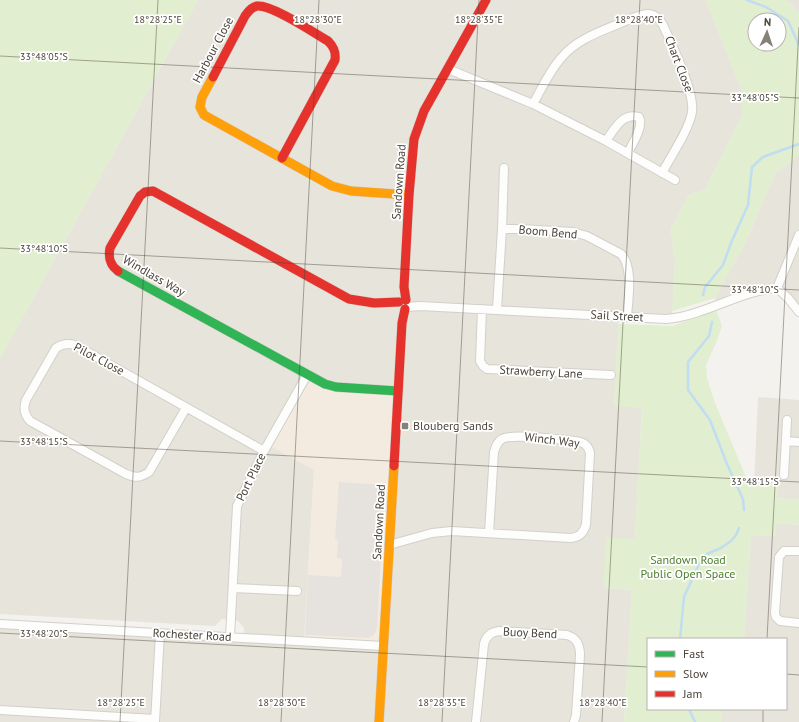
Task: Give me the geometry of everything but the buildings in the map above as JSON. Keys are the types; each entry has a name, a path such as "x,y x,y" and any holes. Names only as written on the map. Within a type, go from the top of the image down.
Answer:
{"street":[{"name":"Sandown Road","path":"379,722 412,151 417,128 424,111 486,0"},
{"name":"Harbour Close","path":"282,158 335,60 336,50 328,41 270,8 257,6 250,10 245,16 200,101 200,109 204,115 332,186 340,189 409,195"},
{"name":"Chart Close","path":"533,104 555,65 563,55 579,42 639,16 650,14 657,17 666,31 691,92 693,104 692,114 687,126 662,173"},
{"path":"448,69 533,104 606,141 675,180"},
{"path":"606,141 616,126 624,118 633,116 638,117 640,120 640,127 628,153"},
{"name":"Boom Bend","path":"497,309 504,168"},
{"name":"Windlass Way","path":"398,391 336,387 307,376 113,268 109,262 108,254 140,196 148,191 156,192 349,299 365,302 403,304"},
{"name":"Boom Bend","path":"502,229 521,228 573,232 587,236 621,254 625,259 628,270 627,317"},
{"path":"799,235 777,288 788,298 799,312"},
{"name":"Sail Street","path":"403,304 627,317 672,318 690,314 754,292 777,288"},
{"name":"Strawberry Lane","path":"482,309 480,361 487,369 611,375"},
{"name":"Pilot Close","path":"186,408 149,472 136,477 126,474 30,421 26,416 24,406 56,348 60,345 70,344 264,451"},
{"name":"Port Place","path":"230,637 237,506 264,451 307,376"},
{"path":"784,475 786,420"},
{"name":"Winch Way","path":"389,544 432,533 452,531 571,538 577,537 586,525 590,453 588,447 582,442 516,436 506,437 498,442 494,452 489,533"},
{"path":"786,441 799,442"},
{"path":"799,551 784,551 779,557 775,613 778,619 782,622 799,623"},
{"path":"233,588 297,591"},
{"name":"Rochester Road","path":"0,624 383,646"},
{"name":"Buoy Bend","path":"476,722 484,644 490,633 500,631 567,635 571,636 577,641 580,655 576,715 574,722"},
{"path":"0,710 66,718 155,721 160,633"}],"shaded area":[{"path":"198,0 706,0 742,91 742,116 705,189 689,195 671,229 675,261 672,319 619,318 614,405 642,407 635,539 603,588 632,590 624,722 0,722 0,625 383,646 314,470 304,641 244,638 244,628 238,621 222,619 215,626 0,614 0,358"},
{"path":"784,0 799,0 799,14 791,3"},
{"path":"799,155 799,310 778,287 717,304 715,298 746,241 775,174"},
{"path":"307,377 398,392 384,646 304,642 314,470 268,445"},
{"path":"758,397 799,400 799,500 777,498 778,486 754,484"},
{"path":"339,482 385,485 377,629 374,635 368,638 305,635 308,575 341,577 342,559 337,558 338,540 335,539"},
{"path":"776,523 799,525 799,722 721,722 722,710 787,710 787,638 744,638 751,535 775,536"}],"green space":[{"path":"0,0 198,0 0,358"},
{"path":"706,0 784,0 791,3 799,14 799,155 775,174 746,241 715,298 672,311 675,261 671,229 689,195 705,189 742,116 742,91"},
{"name":"Sandown Road Public Open Space","path":"716,309 722,326 706,365 707,378 715,403 749,484 778,486 777,498 799,500 799,525 777,523 775,536 751,535 744,638 647,638 647,710 722,710 721,722 624,722 632,590 603,588 606,537 635,539 642,408 614,406 618,324 673,326"}],"waterway":[{"path":"747,0 766,7 788,21 799,45"},
{"path":"703,295 705,287 723,265 748,205 752,167 763,157 799,144"},
{"path":"712,322 709,336 688,362 688,390 710,420 727,464 743,499 744,510"},
{"path":"680,638 684,597 699,564 707,554 721,548 731,541 739,528"},
{"path":"689,710 695,722"}],"traffic: fast":[{"path":"118,271 325,384 336,387 398,391"}],"traffic: slow":[{"path":"213,77 202,97 200,107 204,115 332,186 351,191 409,195"},
{"path":"379,722 394,466"}],"traffic: jam":[{"path":"406,300 404,287 409,195 414,139 424,111 486,0"},
{"path":"213,77 245,16 253,7 264,7 282,14 330,43 335,52 335,60 282,158"},
{"path":"118,271 110,261 110,248 140,196 145,192 153,191 349,299 374,303 399,302"},
{"path":"394,466 402,323 405,309"}],"place":[{"name":"Blouberg Sands","path":"405,426"}]}
